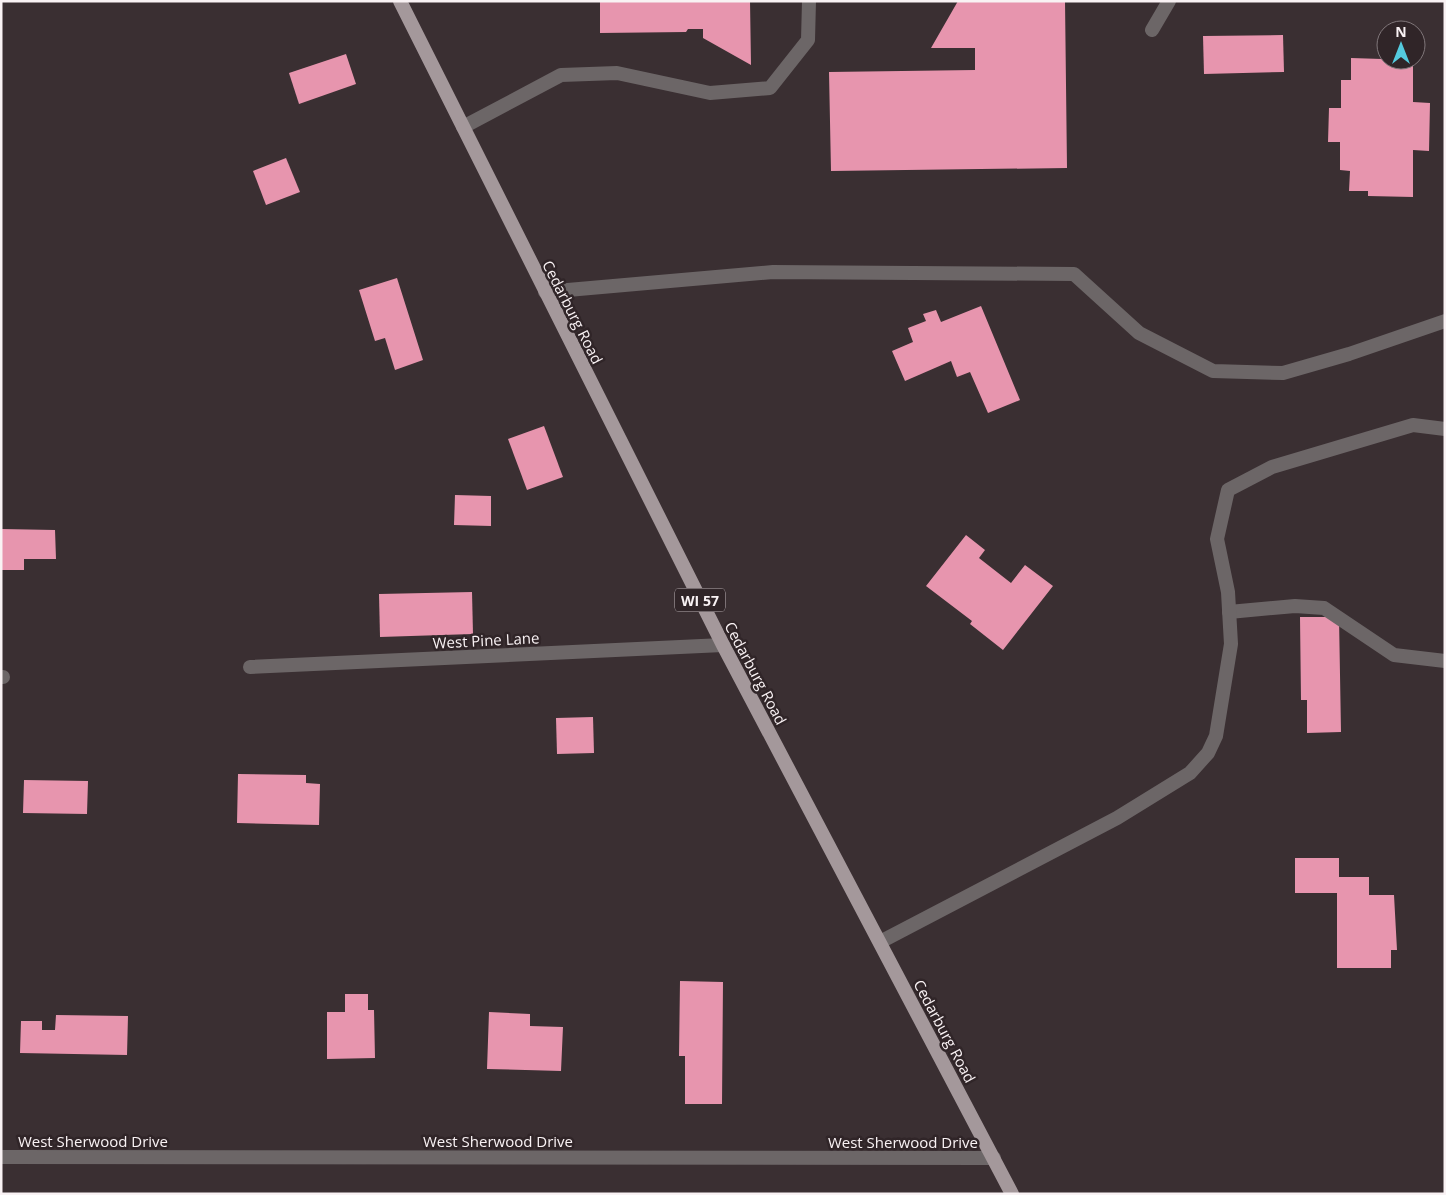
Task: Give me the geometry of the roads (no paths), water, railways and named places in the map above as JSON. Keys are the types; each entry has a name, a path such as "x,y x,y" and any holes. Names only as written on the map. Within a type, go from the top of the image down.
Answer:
{"main road":[{"name":"Cedarburg Road","path":"400,1 723,645 1012,1194"}],"street":[{"path":"463,126 561,75 617,73 710,93 770,88 808,40 809,1"},
{"path":"1152,30 1169,1"},
{"path":"545,292 773,272 1074,274 1139,333 1213,370 1283,373 1350,354 1445,320"},
{"path":"880,942 1117,818 1190,773 1208,753 1216,736 1231,644 1228,592 1217,539 1228,490 1272,467 1413,425 1445,429"},
{"path":"1229,612 1295,606 1324,608 1394,655 1445,661"},
{"name":"West Pine Lane","path":"250,667 723,645"},
{"name":"West Sherwood Drive","path":"1,1157 994,1158"}]}
